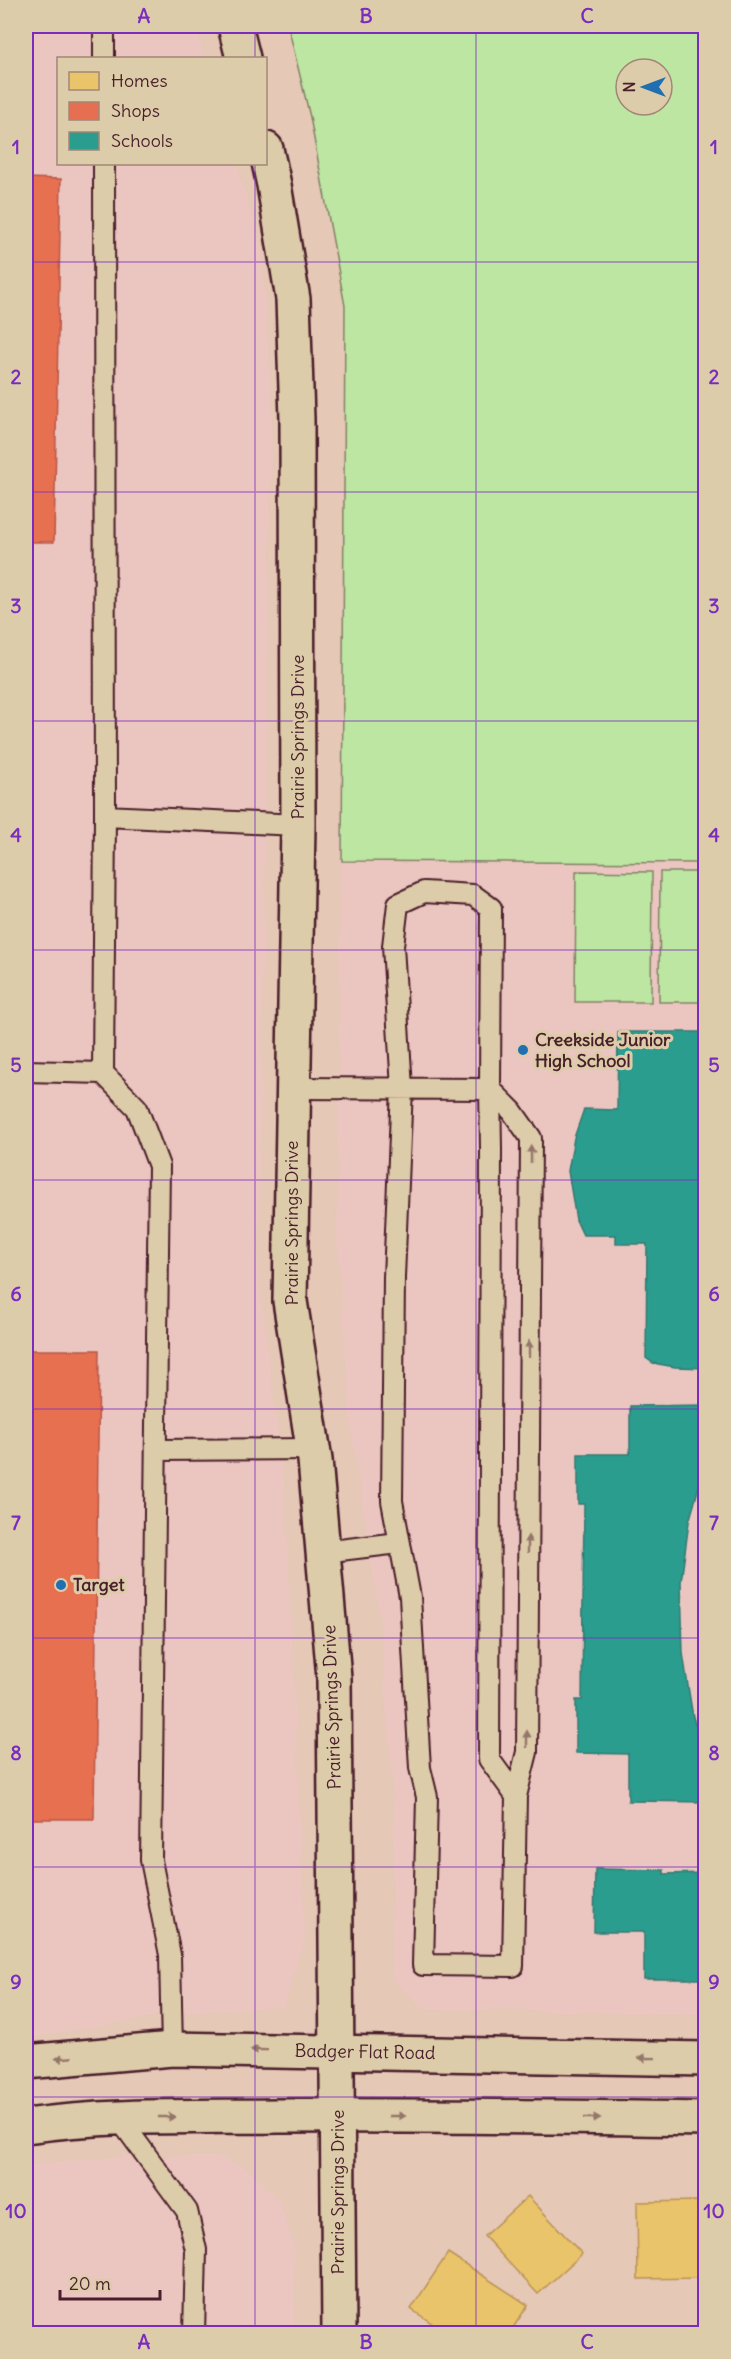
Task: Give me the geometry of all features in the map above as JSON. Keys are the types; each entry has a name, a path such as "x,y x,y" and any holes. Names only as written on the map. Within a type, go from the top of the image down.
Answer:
{"street":[{"path":"235,26 243,57"},
{"name":"Prairie Springs Drive","path":"267,154 293,299 297,419 298,825 290,1301 313,1449 334,1678 339,2334"},
{"name":"Badger Flat Road","path":"26,2062 171,2049 705,2060"},
{"path":"26,2126 118,2117 705,2119"}],"lane":[{"path":"104,26 104,57"},
{"path":"103,1073 104,165"},
{"path":"105,816 298,825"},
{"path":"293,1088 402,1088 490,1089 512,1111 531,1138 527,1752 516,1796 513,1966 423,1965 427,1797 420,1768 410,1597 392,1501 394,1276 402,1088 393,946 398,904 424,892 473,895 491,908 490,1089 491,1185 489,1759 516,1796"},
{"path":"26,1071 103,1073 137,1108 159,1166 151,1860 170,1955 171,2049"},
{"path":"156,1450 313,1449"},
{"path":"323,1552 399,1543"},
{"path":"118,2117 187,2211 196,2250 194,2334"}],"shaded area":[{"path":"26,26 195,26 205,57 57,57 57,165 236,165 262,249 272,409 258,1272 285,1492 305,1936 284,2006 174,2013 26,2038"},
{"name":"Creekside Junior High School","path":"288,26 705,26 705,2014 424,2009 391,1978 394,1810 380,1622 351,1427 337,1238 345,306 310,117"},
{"path":"121,2156 221,2157 249,2170 280,2201 294,2247 295,2333 26,2333 26,2166"}],"green space":[{"path":"288,26 705,26 705,863 342,861 345,306 310,117"},
{"path":"576,871 652,872 651,1002 575,1002"},
{"path":"660,872 705,872 705,1002 659,1002"}],"building: Homes":[{"path":"528,2196 582,2254 538,2294 484,2236"},
{"path":"701,2201 701,2278 638,2279 637,2202"},
{"path":"448,2253 528,2305 509,2334 499,2328 496,2334 448,2334 411,2309"}],"building: Shops":[{"path":"26,178 61,179 54,542 26,542"},
{"name":"Target","path":"26,1350 99,1350 94,1819 26,1819"}],"building: Schools":[{"path":"618,1032 706,1032 706,1368 675,1367 653,1363 646,1358 647,1244 616,1244 616,1235 583,1235 576,1220 568,1171 574,1138 584,1109 617,1110"},
{"path":"706,1405 706,1462 689,1522 681,1582 683,1653 693,1717 703,1749 706,1749 706,1802 628,1801 628,1754 576,1753 576,1700 582,1700 584,1504 578,1504 578,1454 630,1454 630,1406"},
{"path":"595,1869 664,1870 664,1874 706,1873 706,1979 644,1979 644,1932 594,1932"}],"place":[{"name":"Creekside Junior High School","path":"523,1050"},
{"name":"Target","path":"61,1585"}]}
